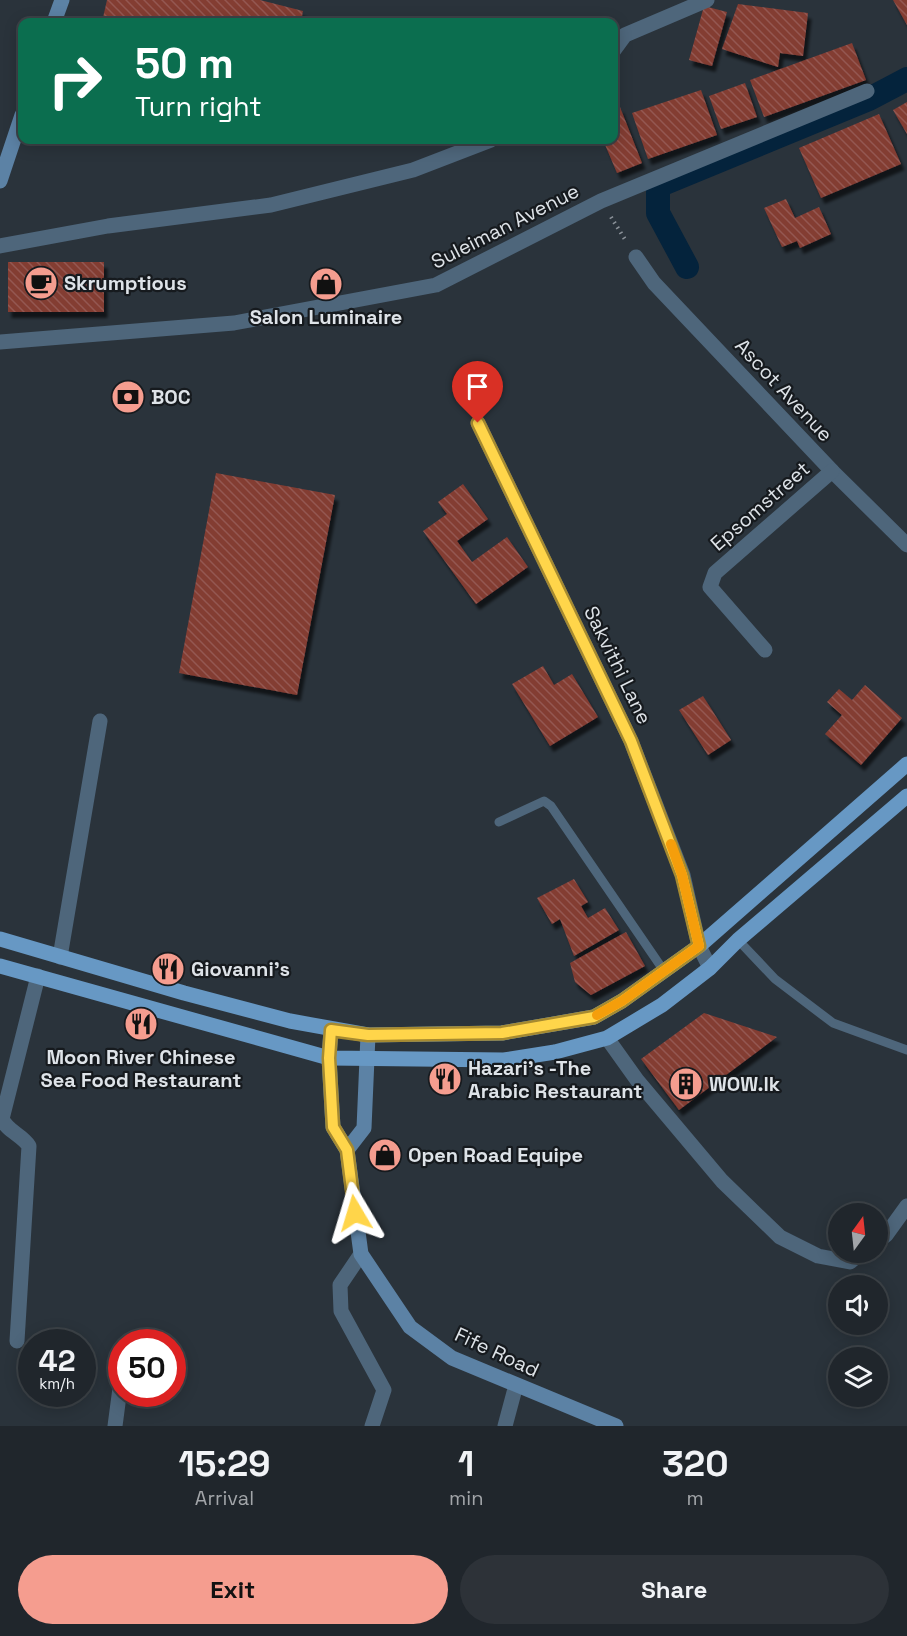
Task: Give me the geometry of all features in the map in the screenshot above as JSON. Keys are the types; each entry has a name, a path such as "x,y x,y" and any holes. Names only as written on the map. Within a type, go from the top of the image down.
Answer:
{"main road":[{"path":"55,18 62,0"},
{"path":"0,181 18,127"},
{"path":"0,939 195,996 331,1030 368,1035 502,1033 594,1017 699,946 907,764"},
{"path":"0,966 329,1058 504,1060 555,1052 607,1038 662,1005 710,968 738,940 907,796"},
{"name":"Fife Road","path":"331,1030 329,1058 333,1127 347,1150 361,1254 410,1327 452,1358 616,1426"},
{"path":"347,1150 364,1128 369,1060 368,1035"}],"street":[{"path":"618,45 625,35 707,0"},
{"name":"Suleiman Avenue","path":"0,342 234,323 436,285 601,201 867,91"},
{"path":"0,246 108,226 271,205 413,170 481,144"},
{"name":"Ascot Avenue","path":"636,257 654,283 832,471 907,545"},
{"name":"Sakvithi Lane","path":"478,423 631,741 682,875 699,946 710,968"},
{"name":"Epsomstreet","path":"765,650 710,587 715,573 832,471"},
{"path":"60,957 100,720"},
{"path":"17,1341 29,1146 25,1140 4,1125 2,1119 38,976"},
{"path":"607,1038 637,1080 722,1181 780,1237 818,1256 828,1258"},
{"path":"888,1232 907,1206"},
{"path":"361,1254 340,1285 341,1311 384,1390 372,1426"},
{"path":"505,1426 516,1385"},
{"path":"115,1426 118,1407"}],"lane":[{"path":"499,822 544,801 551,806 664,971"},
{"path":"738,940 775,980 833,1023 907,1050"}],"path":[{"path":"601,201 636,257"}],"building":[{"path":"107,0 260,0 303,11 302,18 103,18"},
{"path":"893,0 907,0 907,25"},
{"path":"738,4 808,13 803,56 780,53 778,67 722,49"},
{"path":"704,6 727,12 712,66 689,60"},
{"path":"852,43 866,80 764,117 750,80"},
{"path":"745,83 757,117 721,129 709,96"},
{"path":"701,90 717,135 648,159 632,113"},
{"path":"907,102 907,134 893,110"},
{"path":"620,107 642,163 617,173 605,144 618,144 618,108"},
{"path":"879,114 901,164 821,198 799,148"},
{"path":"786,199 795,218 819,207 831,234 800,248 797,241 782,247 764,208"},
{"path":"8,262 104,262 104,312 8,312"},
{"path":"216,473 335,495 297,695 179,673"},
{"path":"463,484 488,519 457,541 472,562 507,537 528,567 476,604 423,531 447,514 438,502"},
{"path":"543,666 554,685 572,674 598,717 550,746 512,684"},
{"path":"865,685 902,718 861,765 825,734 842,715 827,702 839,689 852,700"},
{"path":"703,696 731,740 708,755 679,710"},
{"path":"574,879 588,902 581,906 588,918 605,908 619,930 574,956 560,919 552,924 537,898"},
{"path":"626,932 645,966 591,995 575,982 570,963"},
{"name":"WOW.lk","path":"704,1013 777,1037 679,1110 641,1059"}],"waterway":[{"path":"687,267 658,213 658,186 869,99 907,79"}],"slow traffic":[{"path":"597,1015 622,1001 699,946 682,875 671,844"}],"place":[{"name":"Skrumptious","path":"41,283"},
{"name":"Salon Luminaire","path":"326,284"},
{"name":"BOC","path":"128,397"},
{"name":"Giovanni's","path":"168,969"},
{"name":"Moon River Chinese Sea Food Restaurant","path":"141,1024"},
{"name":"Hazari's -The Arabic Restaurant","path":"445,1079"},
{"name":"WOW.lk","path":"686,1084"},
{"name":"Open Road Equipe","path":"385,1155"}],"route":[{"path":"355,1213 347,1150 333,1127 329,1058 331,1030 368,1035 502,1033 594,1017 622,1001 699,946 682,875 631,741 478,423"}]}
